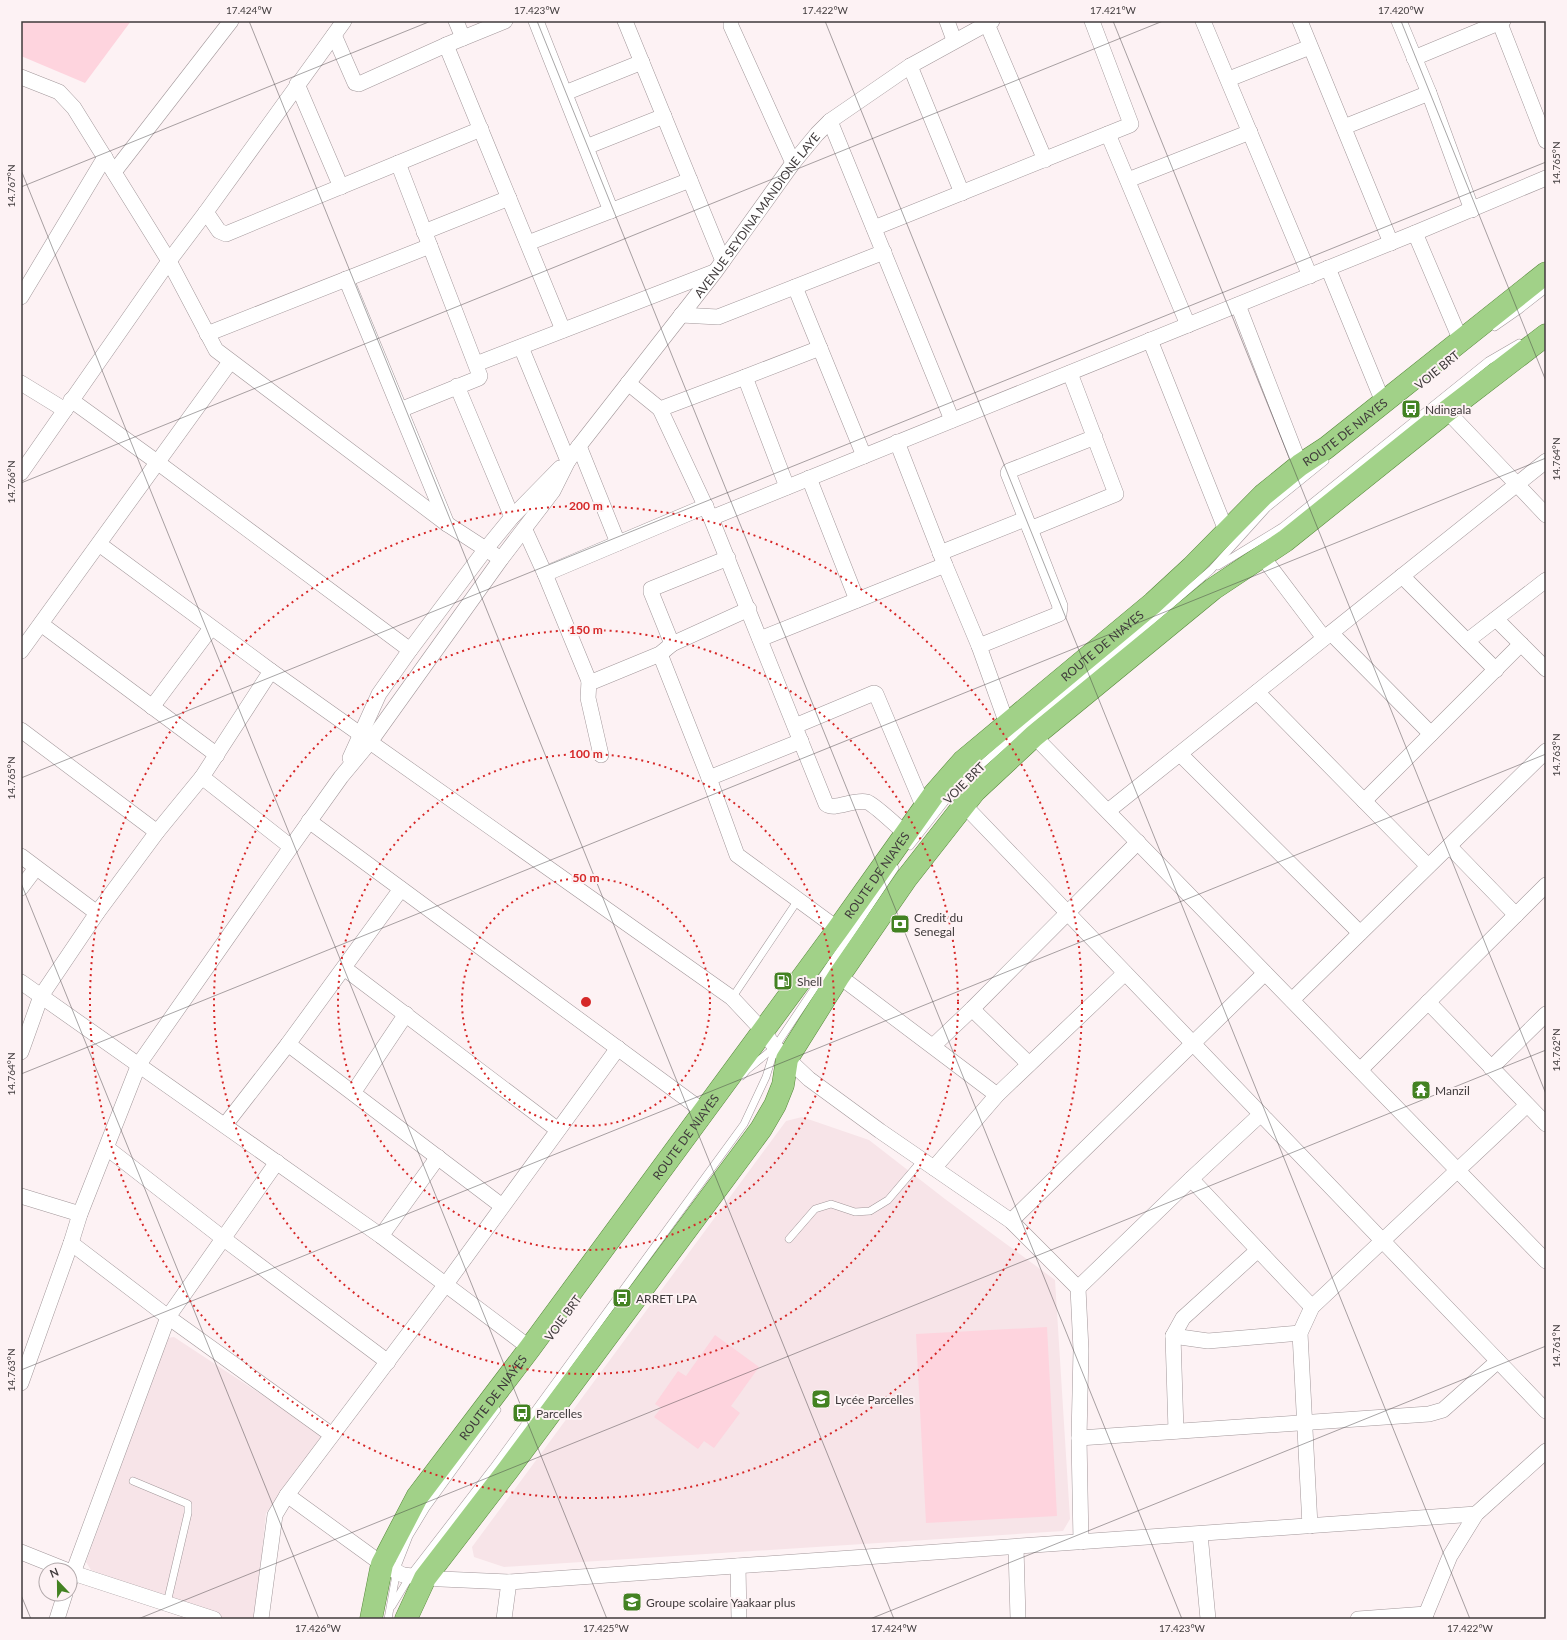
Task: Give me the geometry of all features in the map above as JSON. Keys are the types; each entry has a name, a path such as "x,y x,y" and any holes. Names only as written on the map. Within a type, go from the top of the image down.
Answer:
{"main road":[{"name":"ROUTE DE NIAYES","path":"388,1617 403,1573 508,1470 740,1158 775,1105 783,1085 775,1046 838,929 907,842 924,808 934,794 963,761 1153,603 1227,533 1263,495 1300,465 1326,448 1546,273"},
{"name":"ROUTE DE NIAYES","path":"388,1617 403,1573 417,1497 530,1348 703,1111 775,1046 839,976 906,879 963,804 1034,736 1213,589 1285,541 1447,411 1537,336"}],"street":[{"path":"114,172 231,21"},
{"path":"21,472 169,261 344,21"},
{"path":"456,21 463,38"},
{"path":"334,34 352,77 357,84 359,84 504,21"},
{"path":"536,21 611,211"},
{"path":"476,364 719,266 690,180 626,21"},
{"path":"731,21 734,33 793,163"},
{"path":"947,21 954,40"},
{"path":"1203,21 1229,79 1310,276"},
{"path":"1300,21 1391,243"},
{"path":"1399,21 1429,93 1472,210"},
{"path":"989,22 1044,160"},
{"name":"AVENUE SEYDINA MANDIONE LAYE","path":"568,461 719,266 793,163 817,134 830,122 910,66 954,40 989,22"},
{"path":"874,228 1130,124 1094,22"},
{"path":"1414,58 1500,22 1546,141"},
{"path":"446,45 563,330"},
{"path":"1229,79 1310,47"},
{"path":"565,93 642,62"},
{"path":"910,66 962,193"},
{"path":"21,77 59,92 74,108 169,261 216,350 447,524 501,559"},
{"path":"297,84 341,187"},
{"path":"1344,128 1429,93"},
{"path":"586,147 664,116"},
{"path":"830,122 952,420"},
{"path":"206,212 219,231 226,234 481,129"},
{"path":"1128,180 1250,132"},
{"path":"1108,134 1188,325"},
{"path":"22,294 105,157"},
{"path":"398,163 480,377 400,410"},
{"path":"545,574 618,543 787,487 1416,233 1546,178"},
{"path":"528,243 690,180"},
{"path":"424,232 509,198"},
{"path":"1416,233 1462,341"},
{"path":"207,334 430,246"},
{"path":"681,315 718,317 884,252"},
{"path":"1328,268 1382,402"},
{"path":"346,279 447,524"},
{"path":"794,287 864,456"},
{"path":"1238,305 1300,465"},
{"path":"1150,340 1227,533"},
{"path":"21,1383 80,1214 139,1064 290,847 341,777 365,738 501,559 525,530 553,491 568,461 521,347"},
{"path":"660,409 820,348"},
{"path":"22,647 41,624 230,362"},
{"path":"760,639 857,600 942,559 1027,524 1116,494 1070,373"},
{"path":"745,377 787,487"},
{"path":"21,382 68,405 157,462 410,650"},
{"path":"628,383 660,409 728,558 826,804 830,807 835,807 852,802 869,802 907,842"},
{"path":"457,386 512,517"},
{"path":"1447,411 1546,515"},
{"path":"980,646 1059,614 1060,606 1027,524 1008,473 1009,471 1095,437"},
{"path":"897,442 942,559 980,646 1007,724"},
{"path":"579,446 618,543"},
{"path":"365,738 380,694 410,650 485,550 512,517 568,461"},
{"path":"1108,812 1546,461"},
{"path":"808,478 857,600"},
{"path":"525,530 545,574 589,681 588,698 601,755"},
{"path":"99,544 211,628 732,998 775,1046 809,1079 1011,1221 1078,1288 1081,1350 1079,1438 1081,1542"},
{"path":"1262,556 1327,636 1431,734"},
{"path":"672,644 651,589 728,558"},
{"path":"1402,576 1496,670"},
{"path":"1467,641 1546,580"},
{"path":"589,681 592,682 660,654 672,644 749,609"},
{"path":"1496,619 1546,670"},
{"path":"41,624 217,755"},
{"path":"152,707 211,628"},
{"path":"1364,801 1521,644"},
{"path":"660,654 709,778 737,855 838,929"},
{"path":"21,1052 41,996 96,913 202,777 271,671"},
{"path":"1257,692 1428,866"},
{"path":"795,726 874,693 876,694 924,808"},
{"path":"21,730 158,832"},
{"path":"1034,736 1546,1261"},
{"path":"709,778 801,741"},
{"path":"1292,1000 1546,751"},
{"path":"1180,754 1360,933"},
{"path":"202,777 290,847"},
{"path":"963,804 1546,1411"},
{"path":"309,821 703,1111"},
{"path":"932,1046 972,1009 1138,842"},
{"path":"1449,846 1516,915"},
{"path":"21,856 96,913"},
{"path":"21,888 36,868"},
{"path":"1360,1070 1546,885"},
{"path":"225,1125 288,1044 401,889"},
{"path":"344,968 558,1130"},
{"path":"1011,1221 1265,973"},
{"path":"928,1164 1029,1064 1126,974"},
{"path":"839,976 997,1095"},
{"path":"21,982 381,1236 530,1348"},
{"path":"1428,1002 1546,1124"},
{"path":"972,1009 1029,1064"},
{"path":"353,1093 406,1014"},
{"path":"1491,1068 1546,1014"},
{"path":"288,1044 502,1206"},
{"path":"261,1619 275,1515 287,1495 446,1284 618,1048"},
{"path":"1310,1526 1300,1333 1312,1307 1527,1105"},
{"path":"1078,1288 1261,1114"},
{"path":"106,1148 388,1362"},
{"path":"381,1236 438,1157"},
{"path":"75,1562 168,1317 277,1162"},
{"path":"1191,1179 1312,1307"},
{"path":"21,1196 80,1214"},
{"path":"71,1243 168,1317 332,1435"},
{"path":"1176,1431 1173,1336 1183,1318 1258,1250"},
{"path":"1173,1336 1208,1341 1300,1333"},
{"path":"1079,1438 1436,1413 1443,1410 1498,1362"},
{"path":"1358,1619 1425,1617 1450,1556 1476,1514 1546,1451"},
{"path":"287,1495 403,1573 509,1582 1476,1514"},
{"path":"1200,1534 1208,1619"},
{"path":"1016,1547 1018,1619"},
{"path":"21,1552 43,1562"},
{"path":"738,1566 740,1619"},
{"path":"78,1576 214,1619"},
{"path":"504,1619 509,1582"},
{"path":"57,1619 62,1602"}],"lane":[{"path":"1485,333 1518,312 1546,289"},
{"name":"VOIE BRT","path":"1211,570 1282,527 1488,361 1537,336"},
{"name":"VOIE BRT","path":"907,842 980,766 1034,718 1133,637 1211,570 1267,508 1330,457"},
{"path":"737,1083 747,1070 775,1046 898,862"},
{"path":"732,998 798,900"},
{"path":"789,1239 815,1209 830,1204 855,1212 870,1211 888,1200 928,1164"},
{"path":"403,1573 398,1564 409,1536 426,1508 500,1406"},
{"path":"133,1481 188,1504 188,1512 166,1603"}],"shaded area":[{"path":"21,21 131,21 85,83 21,56"},
{"name":"Lycée Parcelles","path":"802,1117 869,1140 945,1199 1055,1280 1070,1519 1063,1531 504,1567 474,1557 472,1547 786,1121"},
{"path":"1047,1327 1057,1516 926,1523 916,1334"},
{"path":"715,1335 759,1367 731,1406 740,1413 714,1448 704,1441 698,1449 654,1417 661,1408 655,1404 678,1371 686,1376"},
{"path":"174,1337 320,1433 321,1442 266,1513 255,1619 224,1619 91,1570 86,1562 167,1338"}],"place":[{"name":"Ndingala","path":"1411,409"},
{"name":"Credit du Senegal","path":"900,924"},
{"name":"Shell","path":"783,981"},
{"name":"Manzil","path":"1421,1090"},
{"name":"ARRET LPA","path":"622,1298"},
{"name":"Lycée Parcelles","path":"821,1399"},
{"name":"Parcelles","path":"522,1413"},
{"name":"Groupe scolaire Yaakaar plus","path":"632,1602"}]}
